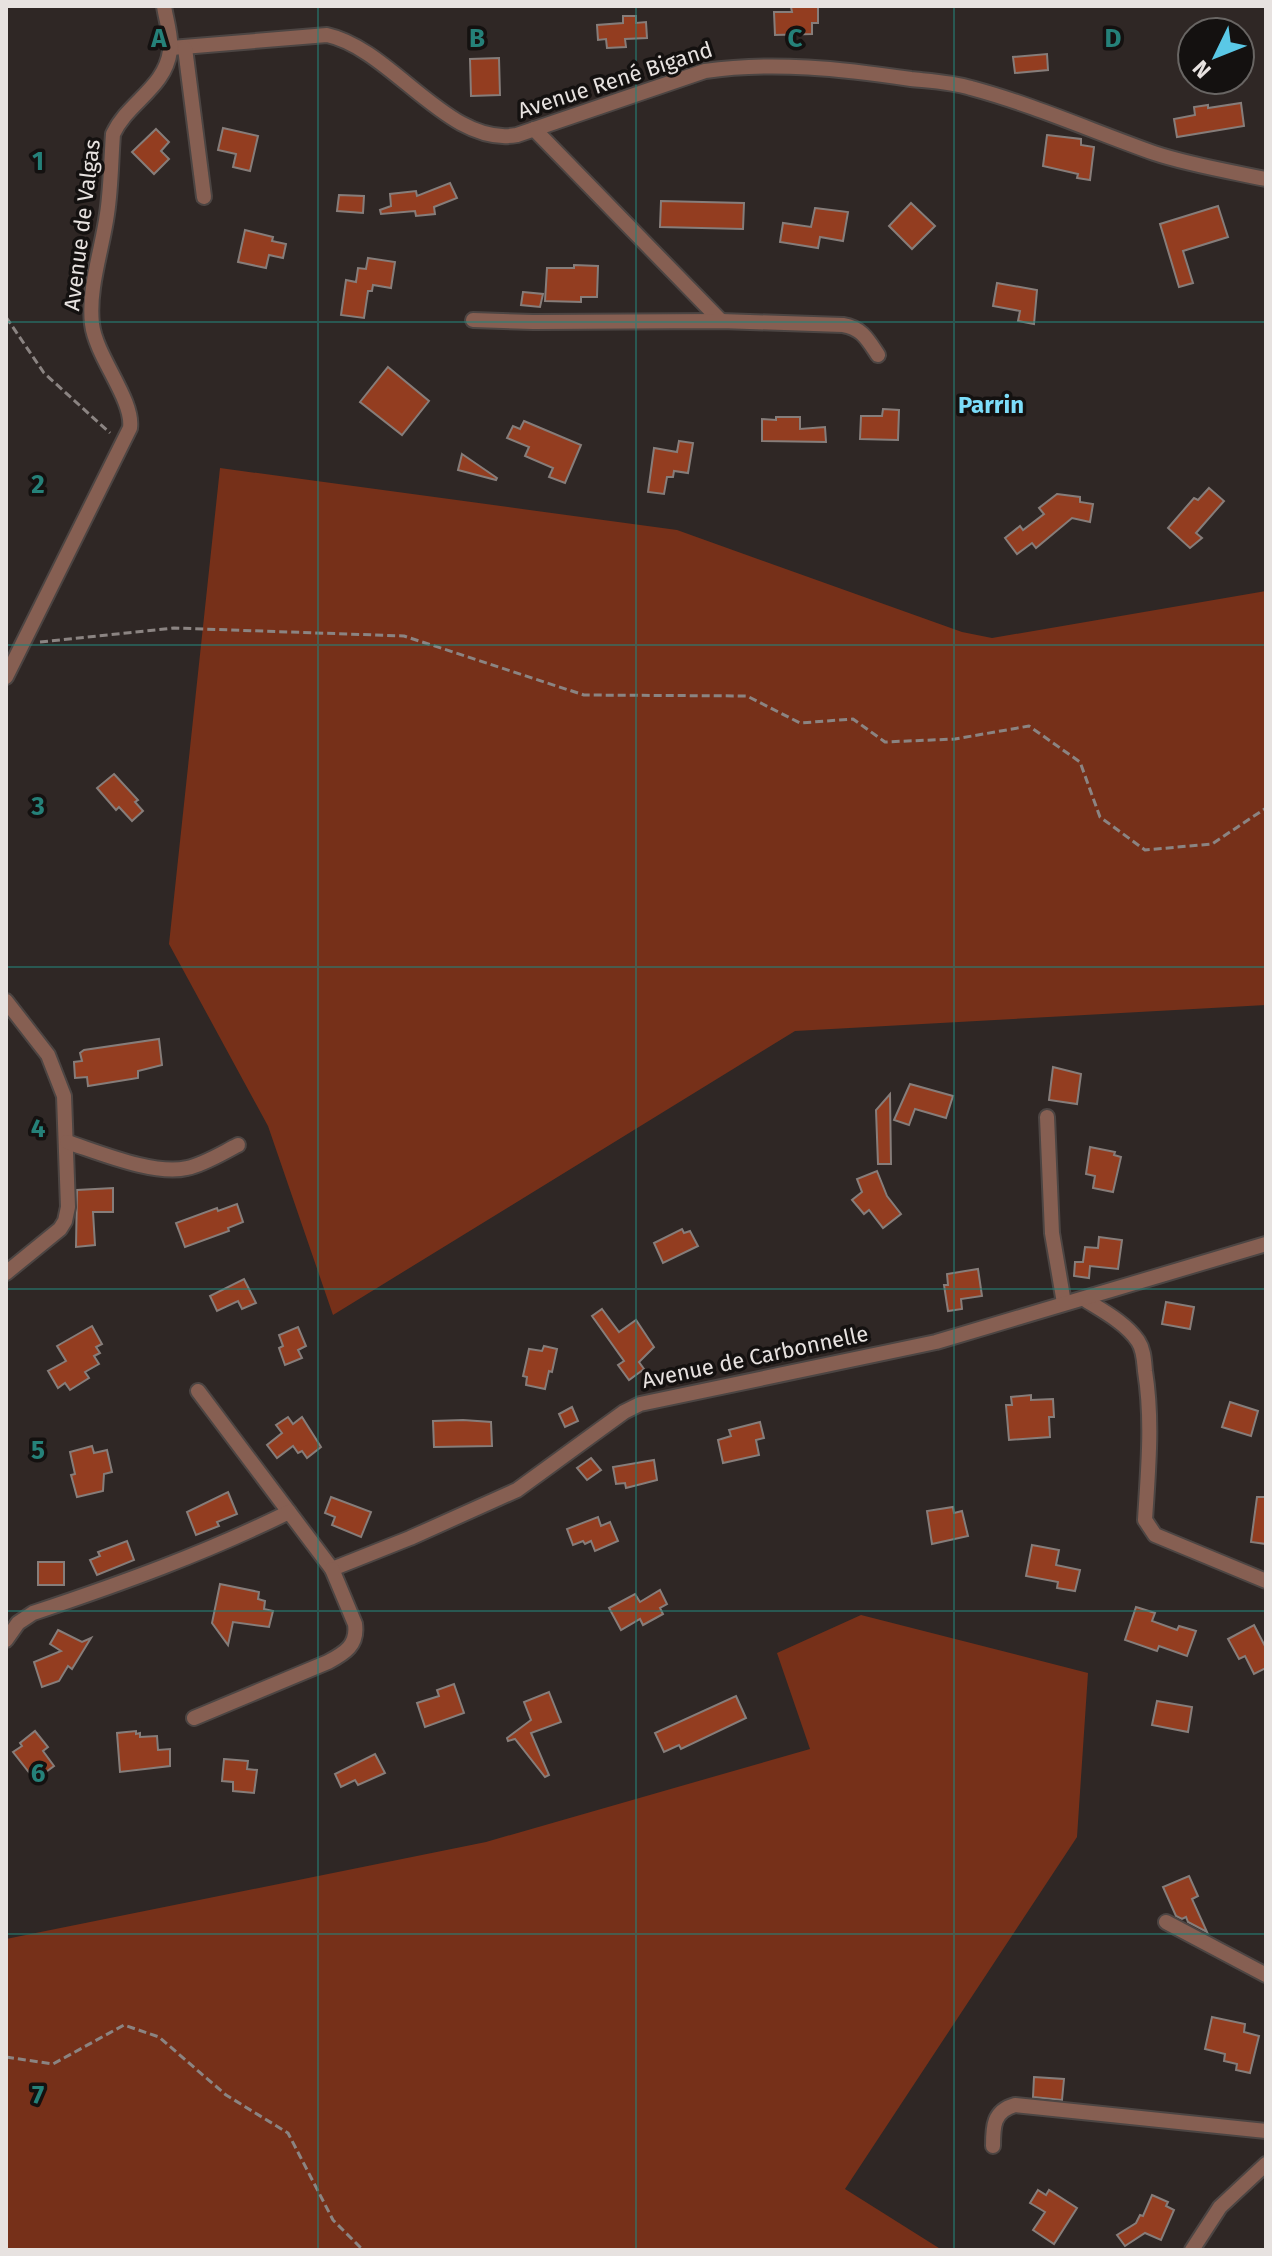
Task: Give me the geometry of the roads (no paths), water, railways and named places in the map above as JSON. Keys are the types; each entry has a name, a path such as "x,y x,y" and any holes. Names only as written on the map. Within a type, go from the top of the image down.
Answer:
{"street":[{"path":"164,6 178,48 204,197"},
{"name":"Avenue René Bigand","path":"178,48 327,35 337,37 364,50 469,128 495,137 508,137 534,129 705,71 743,67 809,68 968,87 1057,114 1154,153 1266,179"},
{"name":"Avenue de Valgas","path":"6,677 131,420 97,344 92,309 107,213 113,134 129,110 163,75 178,48"},
{"path":"534,129 721,321"},
{"path":"473,320 721,321 853,326 863,333 878,355"},
{"path":"6,1001 48,1055 64,1096 68,1207 60,1229 6,1273"},
{"path":"1047,1117 1052,1233 1064,1303"},
{"path":"67,1142 172,1170 186,1169 238,1145"},
{"name":"Avenue de Carbonnelle","path":"332,1569 517,1490 624,1412 640,1404 936,1342 1266,1244"},
{"path":"1084,1299 1117,1321 1141,1347 1148,1388 1151,1442 1145,1520 1148,1527 1155,1535 1266,1581"},
{"path":"194,1718 328,1662 348,1650 356,1631 332,1569 198,1391"},
{"path":"6,1640 18,1623 33,1613 133,1579 219,1545 289,1512"},
{"path":"1166,1922 1266,1975"},
{"path":"993,2146 994,2123 998,2113 1015,2105 1266,2131"},
{"path":"1192,2250 1220,2207 1266,2164"}],"district":[{"name":"Parrin","path":"991,405"}]}
